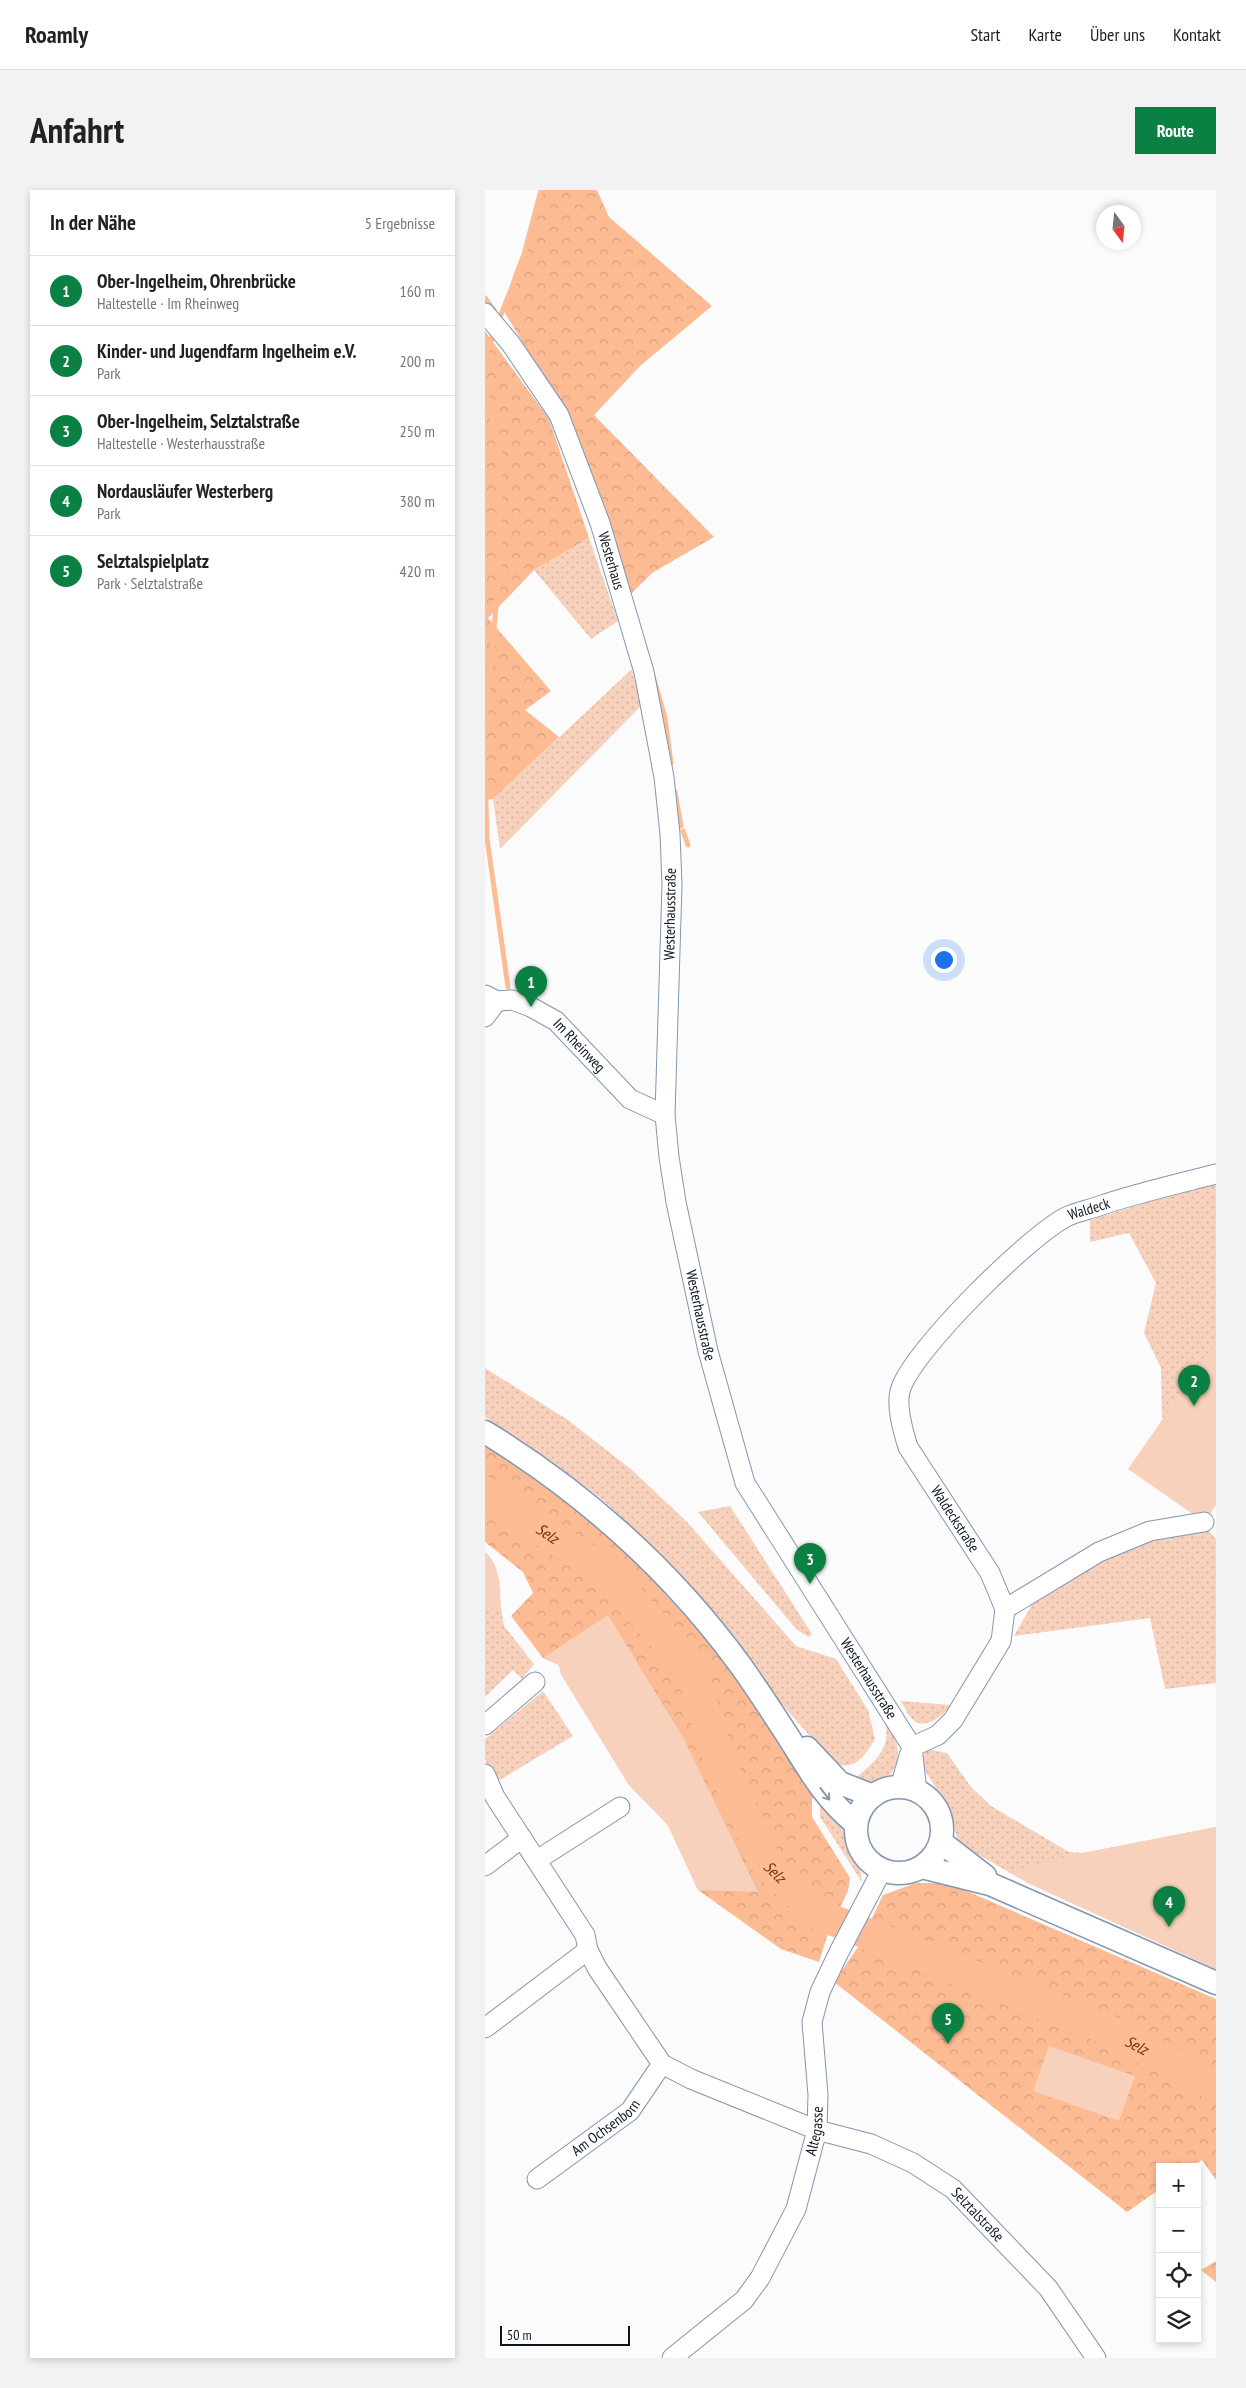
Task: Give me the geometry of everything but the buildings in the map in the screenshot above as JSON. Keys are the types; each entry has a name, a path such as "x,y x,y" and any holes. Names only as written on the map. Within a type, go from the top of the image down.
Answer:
{"main road":[{"path":"485,1432 562,1482 623,1532 702,1616 761,1694 840,1783 873,1796"},
{"path":"761,1694 825,1796 856,1824"},
{"path":"909,1789 925,1795 937,1808 942,1825 941,1842 935,1854 922,1866 903,1873 882,1870 861,1852 856,1834 856,1824 863,1806 873,1796 881,1791 909,1789"},
{"path":"941,1842 977,1870 1017,1895"},
{"path":"922,1866 964,1876 1017,1895 1216,1983"}],"street":[{"name":"Westerhaus","path":"491,321 511,344 559,415 600,523 644,672 665,778 670,834"},
{"name":"Westerhausstraße","path":"670,834 672,885 665,1115 676,1202 708,1351 745,1483 912,1747"},
{"name":"Im Rheinweg","path":"491,998 512,1000 531,1007 556,1021 630,1099 665,1115"},
{"path":"485,1017 491,998"},
{"name":"Waldeck","path":"984,1287 1026,1246 1067,1217 1112,1202 1216,1174"},
{"name":"Waldeckstraße","path":"912,1747 938,1735 966,1700 1001,1641 1005,1609 990,1573 908,1447 901,1425 900,1389 912,1366 984,1287"},
{"path":"1005,1609 1099,1552 1150,1531 1204,1522"},
{"path":"485,1726 535,1682"},
{"path":"909,1789 912,1747"},
{"path":"485,1774 490,1796 537,1860 585,1935 588,1950 627,2014 662,2064 691,2079 817,2130"},
{"path":"537,1860 620,1807"},
{"path":"485,1866 522,1838"},
{"name":"Altegasse","path":"672,2358 744,2300 760,2278 795,2208 817,2130 818,2095 812,2022 821,1992 882,1870"},
{"path":"485,2028 588,1950"},
{"name":"Am Ochsenborn","path":"537,2179 630,2111 662,2064"},
{"name":"Selztalstraße","path":"817,2130 871,2144 913,2163 953,2189 1048,2288 1096,2358"}],"shaded area":[{"path":"589,538 618,621 591,639 534,570"},
{"path":"632,669 641,706 500,849 493,799"},
{"path":"1216,1181 1216,1487 1204,1456 1162,1417 1161,1368 1144,1333 1156,1283 1129,1233 1090,1242 1090,1220"},
{"path":"1216,1342 1216,1505 1204,1522 1128,1469"},
{"path":"485,1368 568,1420 632,1470 687,1522 796,1646 836,1659 868,1710 875,1739 863,1757 852,1764 846,1765 832,1761 779,1701 709,1611 659,1553 603,1500 485,1417"},
{"path":"730,1506 812,1634 809,1637 797,1630 698,1512"},
{"path":"1204,1526 1216,1539 1216,1683 1165,1689 1150,1618 1014,1636 1039,1592 1103,1556 1153,1537"},
{"path":"485,1552 497,1570 501,1608 485,1608"},
{"path":"485,1608 501,1608 504,1626 534,1664 522,1679 513,1670 485,1697"},
{"path":"608,1615 684,1739 758,1892 698,1890 668,1825 629,1785 561,1674 559,1665 543,1658"},
{"path":"543,1691 573,1736 498,1781 485,1760 485,1739"},
{"path":"901,1701 951,1705 938,1718 922,1723 916,1722 911,1718"},
{"path":"885,1722 894,1736 898,1749 894,1768 882,1780 864,1782 853,1780 879,1756 886,1741"},
{"path":"926,1749 947,1753 971,1787 991,1806 1069,1852 1083,1853 1216,1827 1216,1969 1030,1884 958,1843 951,1812 921,1764"},
{"path":"825,1803 841,1824 851,1854 860,1867 862,1882 820,1817 820,1807"},
{"path":"1216,1827 1216,1969 1030,1884 1008,1872 1083,1853"},
{"path":"1049,2046 1135,2076 1119,2121 1033,2091"}],"green space":[{"path":"540,190 597,190 609,217 712,306 640,366 594,415 714,537 652,573 628,597 571,421 503,310 514,273 535,221"},
{"path":"485,331 549,419 589,538 534,570 488,618 551,691 525,710 559,737 493,799 485,800"},
{"path":"485,1445 514,1461 620,1544 716,1650 819,1794 812,1799 812,1817 850,1878 848,1891 828,1933 819,1962 781,1949 698,1890 668,1825 629,1785 561,1674 559,1665 543,1658 511,1616 533,1593 523,1572 485,1542"},
{"path":"916,1883 939,1883 962,1889 1216,1999 1216,2180 1202,2160 1198,2163 1156,2163 1156,2192 1127,2212 834,1982 858,1947 883,1895"},
{"path":"1216,2261 1216,2282 1201,2270"}],"waterway":[{"path":"498,322 522,262 541,190"},
{"path":"485,298 494,310"},
{"path":"485,357 495,330"},
{"path":"485,387 500,454 499,577 485,719"},
{"path":"653,676 665,718 671,763"},
{"path":"485,764 487,838 508,987"},
{"path":"675,792 681,826"},
{"path":"683,831 688,845"},
{"name":"Selz","path":"485,1492 605,1571 691,1668 718,1757 767,1864 820,1915 1106,2029 1216,2086"}],"place":[{"name":"Ober-Ingelheim, Ohrenbrücke","path":"531,1007"},
{"name":"Kinder- und Jugendfarm Ingelheim e.V.","path":"1194,1406"},
{"name":"Ober-Ingelheim, Selztalstraße","path":"810,1584"},
{"name":"Nordausläufer Westerberg","path":"1169,1927"},
{"name":"Selztalspielplatz","path":"948,2044"}]}
